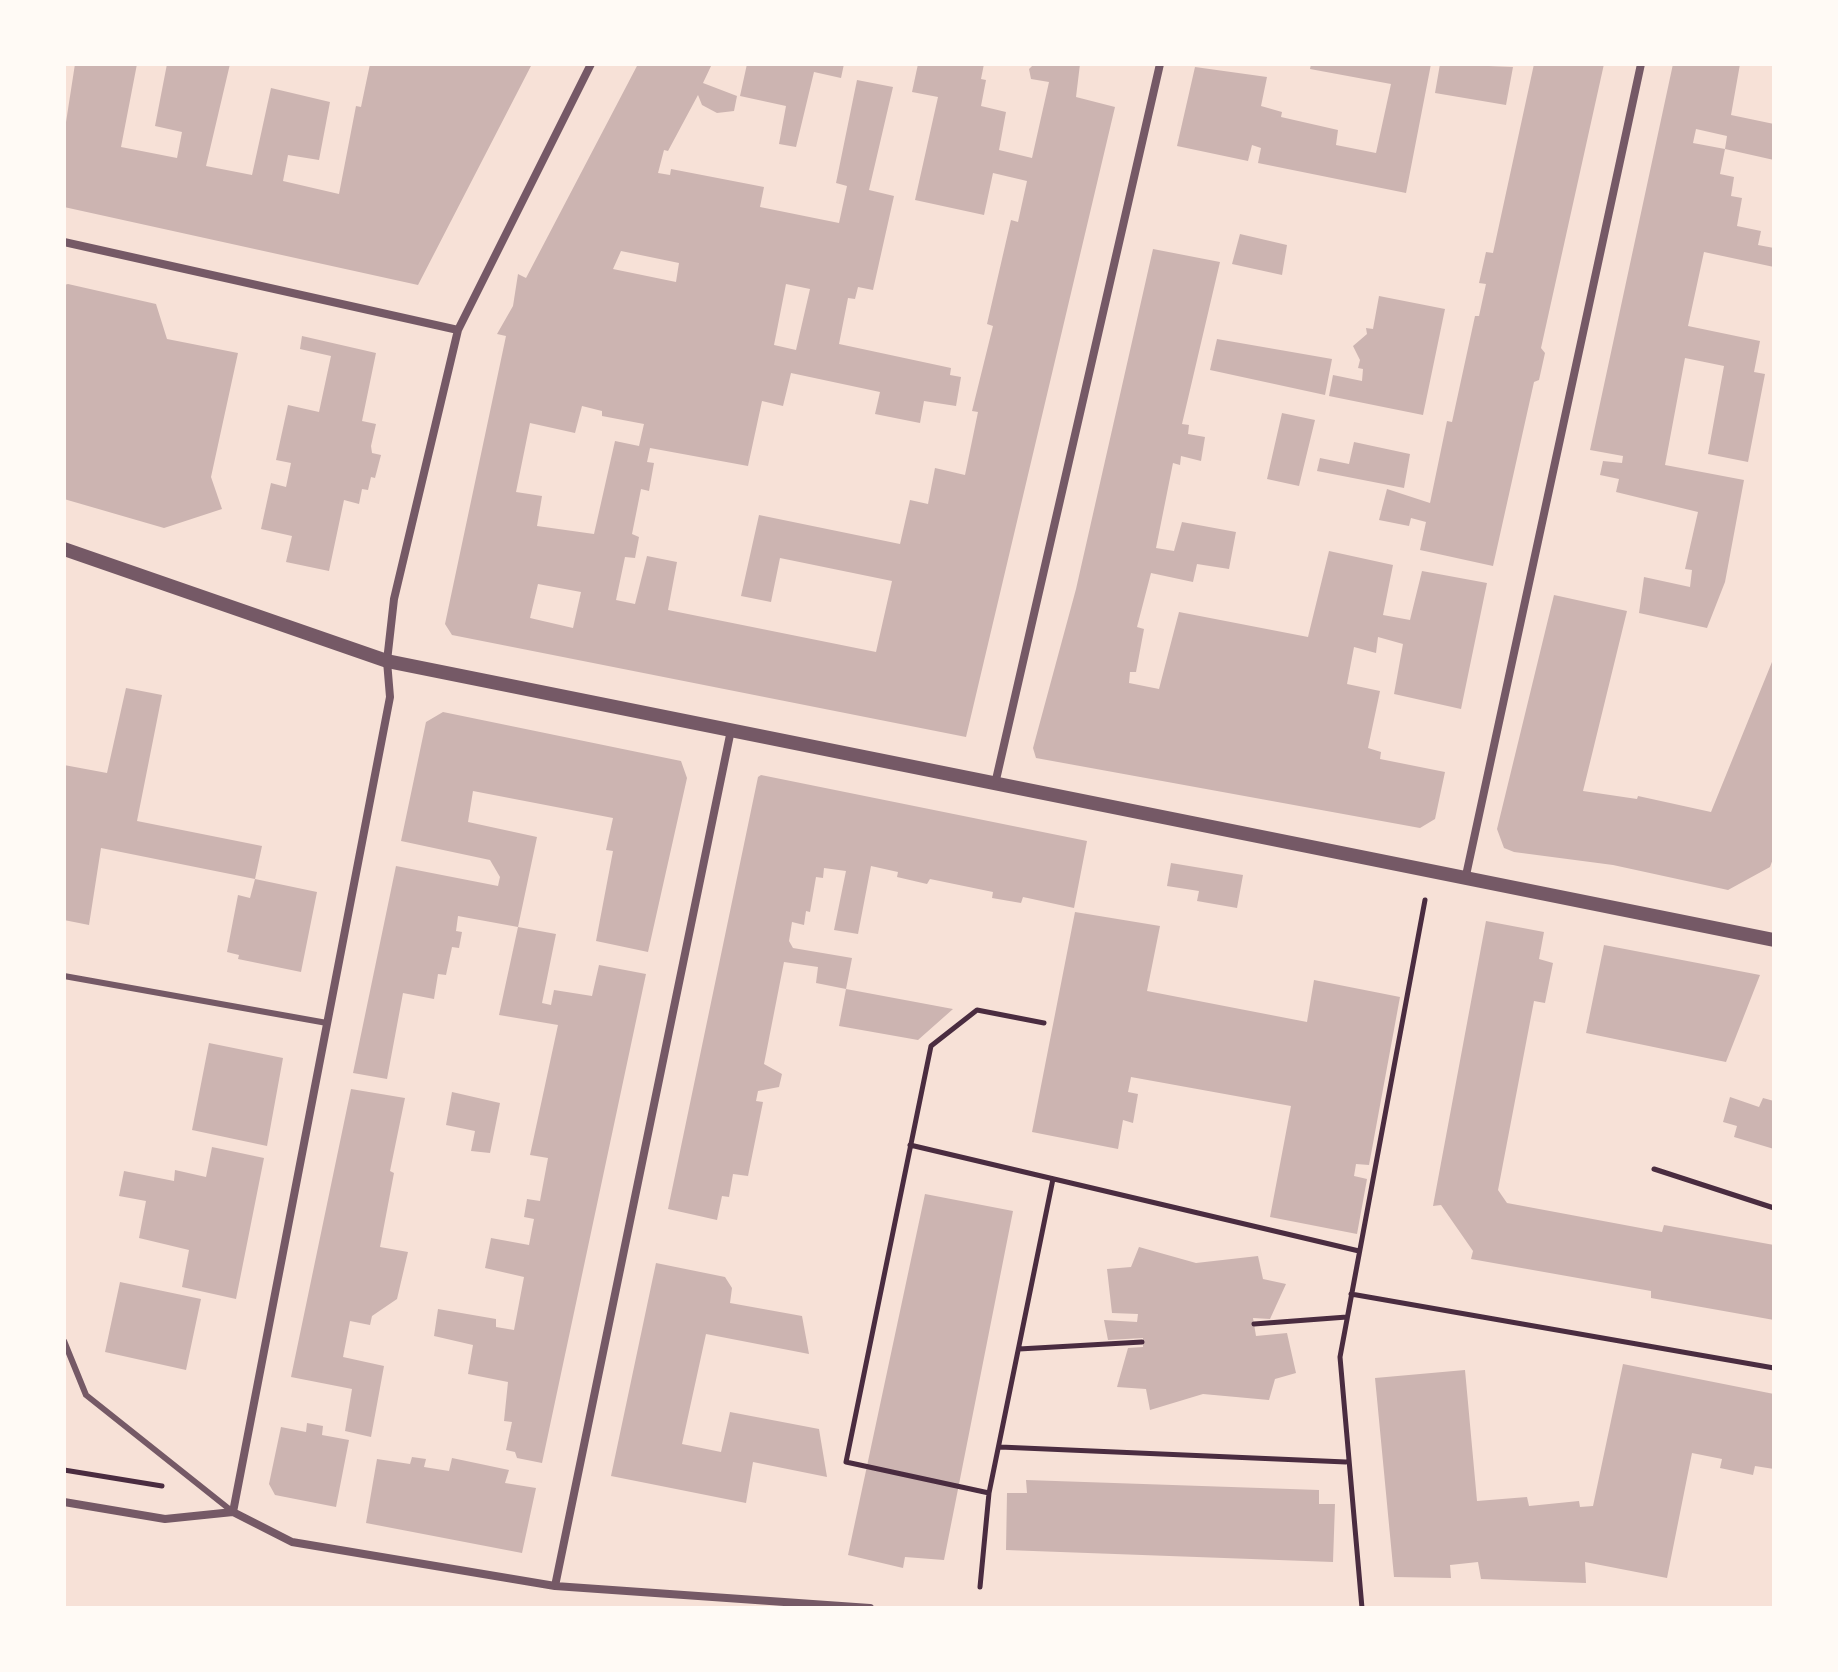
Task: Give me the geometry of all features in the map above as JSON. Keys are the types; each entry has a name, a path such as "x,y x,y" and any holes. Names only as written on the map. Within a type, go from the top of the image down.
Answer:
{"street":[{"path":"233,1512 390,697 387,661 394,599 458,330 591,64"},
{"path":"995,785 1160,64"},
{"path":"1465,880 1641,64"},
{"path":"64,242 458,330"},
{"path":"64,549 387,661 1774,940"},
{"path":"555,1586 731,730"},
{"path":"64,1502 165,1519 233,1512 292,1542 555,1586 870,1608"}],"lane":[{"path":"64,976 327,1023"},
{"path":"64,1341 86,1395 233,1512"}],"path":[{"path":"1362,1608 1340,1357 1425,900"},
{"path":"989,1493 846,1462 931,1046 977,1010 1044,1023"},
{"path":"910,1145 1359,1251"},
{"path":"1654,1169 1774,1208"},
{"path":"980,1587 989,1493 1053,1179"},
{"path":"1351,1294 1774,1368"},
{"path":"1254,1324 1347,1317"},
{"path":"1019,1349 1142,1342"},
{"path":"1000,1447 1347,1462"},
{"path":"64,1470 173,1489"}],"building":[{"path":"75,64 137,64 121,147 177,158 182,132 155,126 167,64 230,64 206,166 252,175 271,88 330,102 319,160 288,155 283,181 339,194 356,106 361,107 370,64 532,64 418,285 64,207 64,135"},
{"path":"638,64 712,64 703,83 737,96 734,111 717,113 702,105 698,95 668,151 664,150 658,173 670,175 671,169 764,187 760,207 839,223 847,186 836,183 857,80 893,87 869,190 894,196 873,290 858,287 855,299 848,298 839,344 951,368 950,375 961,377 956,406 924,401 920,423 875,414 880,392 791,373 783,406 762,401 748,466 650,448 647,462 654,463 649,491 641,489 632,534 639,537 635,558 625,557 616,600 635,604 647,556 677,562 668,610 876,652 892,581 780,558 771,602 741,596 759,515 900,544 910,500 928,504 935,468 965,475 978,412 972,411 993,326 987,324 1011,220 1018,222 1027,181 993,173 984,215 915,200 938,97 912,92 918,64 984,64 981,79 986,80 981,106 1006,112 999,150 1032,158 1049,82 1031,79 1029,69 1034,64 1080,64 1076,97 1115,107 966,737 452,635 445,624 506,336 497,334 513,306 518,274 526,278","holes":["621,251 679,263 676,282 613,269","786,284 810,289 796,350 774,345","582,406 602,411 602,416 644,424 639,446 615,441 594,534 537,526 542,496 516,492 530,423 575,433","538,584 581,592 573,628 530,618"]},
{"path":"747,64 844,64 841,78 814,72 796,147 779,144 786,106 740,96"},
{"path":"1311,64 1431,64 1406,193 1258,163 1261,148 1252,145 1248,161 1177,146 1195,67 1267,77 1261,106 1282,112 1281,117 1338,130 1336,145 1376,153 1391,84 1310,69"},
{"path":"1440,64 1513,67 1506,105 1435,93"},
{"path":"1534,64 1604,64 1541,348 1545,353 1539,380 1534,382 1493,566 1420,550 1426,522 1411,518 1409,526 1379,520 1387,489 1430,503 1447,421 1452,422 1475,316 1479,316 1486,284 1479,283 1486,252 1493,253"},
{"path":"1673,64 1740,64 1731,115 1774,124 1774,160 1725,149 1720,174 1734,177 1731,196 1742,198 1737,226 1761,231 1758,245 1774,248 1774,267 1704,252 1688,326 1760,341 1754,372 1765,374 1748,462 1708,454 1724,366 1685,358 1665,465 1744,480 1725,582 1707,628 1639,613 1644,577 1690,587 1692,570 1685,569 1698,512 1616,492 1619,479 1600,475 1603,461 1622,463 1623,456 1590,450","holes":["1696,129 1727,136 1725,149 1693,143"]},
{"path":"1240,234 1287,245 1282,275 1232,264"},
{"path":"1153,249 1220,262 1182,424 1189,425 1188,434 1205,437 1201,461 1181,456 1180,465 1173,463 1156,548 1174,551 1182,522 1236,532 1229,569 1197,564 1193,582 1151,573 1137,627 1144,629 1136,672 1130,672 1129,683 1159,689 1179,612 1308,637 1329,551 1393,565 1383,615 1410,620 1422,571 1487,583 1461,709 1394,694 1403,644 1378,637 1376,653 1354,647 1347,684 1380,691 1368,748 1381,752 1380,759 1445,772 1435,819 1420,828 1036,758 1033,748 1076,589"},
{"path":"64,285 156,304 167,339 238,353 211,477 222,509 164,528 64,499"},
{"path":"1379,296 1445,309 1423,415 1329,396 1333,375 1362,381 1363,369 1358,368 1360,360 1353,346 1367,334 1366,328 1373,329"},
{"path":"302,336 376,353 362,421 376,424 372,453 381,455 375,478 371,477 368,490 362,489 359,504 344,500 329,571 286,562 292,536 261,529 271,483 286,487 291,463 276,460 288,405 319,412 331,356 300,349"},
{"path":"1217,339 1332,359 1325,395 1210,370"},
{"path":"1282,413 1315,420 1299,486 1267,479"},
{"path":"1354,442 1410,454 1404,488 1317,471 1320,458 1349,464"},
{"path":"1554,595 1627,611 1583,791 1637,799 1638,796 1711,812 1774,657 1774,856 1770,867 1728,890 1613,865 1514,852 1504,848 1497,829"},
{"path":"126,688 162,695 137,821 262,846 255,879 101,848 89,925 64,920 64,765 107,773"},
{"path":"443,712 681,761 687,778 648,952 596,941 613,851 606,850 613,818 473,791 468,822 537,837 518,927 458,916 456,931 462,932 459,948 452,947 446,975 438,974 434,999 403,993 387,1079 353,1073 396,866 498,886 500,877 490,860 401,841 426,722"},
{"path":"761,775 1087,841 1074,908 1023,897 1021,903 992,898 993,892 930,879 927,884 897,877 898,872 871,866 858,934 834,930 846,871 824,868 823,878 816,877 810,912 806,911 804,925 792,922 789,941 793,948 852,958 846,989 816,983 818,967 784,962 764,1064 782,1074 779,1087 758,1091 756,1101 763,1102 748,1176 733,1174 729,1197 722,1196 717,1220 668,1209 758,777"},
{"path":"1171,863 1243,875 1237,908 1197,901 1199,891 1167,886"},
{"path":"255,879 317,892 301,972 238,959 239,955 227,952 238,895 250,898"},
{"path":"1075,912 1160,926 1147,991 1307,1022 1314,980 1400,997 1369,1165 1356,1164 1354,1176 1367,1179 1357,1234 1270,1217 1291,1106 1131,1077 1128,1092 1138,1094 1133,1123 1123,1120 1118,1149 1032,1132"},
{"path":"1486,921 1544,932 1539,959 1553,963 1545,1003 1534,1001 1498,1190 1507,1203 1662,1232 1664,1225 1774,1245 1774,1320 1651,1298 1651,1291 1471,1259 1473,1251 1441,1205 1433,1206"},
{"path":"518,927 556,934 542,1003 551,1005 554,990 592,996 599,965 646,974 542,1463 517,1458 515,1452 506,1450 512,1422 504,1421 508,1382 468,1374 473,1345 434,1336 438,1309 496,1319 496,1327 514,1330 524,1277 485,1268 491,1238 529,1245 534,1219 524,1217 527,1199 540,1201 548,1158 530,1155 558,1025 499,1015"},
{"path":"1604,945 1760,975 1726,1062 1586,1033"},
{"path":"846,989 953,1009 918,1040 839,1026"},
{"path":"209,1043 283,1058 267,1146 192,1130"},
{"path":"351,1089 405,1098 390,1171 394,1173 380,1247 408,1252 397,1299 372,1316 370,1325 350,1321 343,1357 384,1366 371,1437 345,1431 352,1389 291,1377"},
{"path":"452,1092 500,1103 490,1153 471,1151 475,1131 446,1125"},
{"path":"1730,1097 1759,1107 1763,1098 1774,1101 1774,1149 1734,1137 1737,1126 1723,1122"},
{"path":"212,1147 264,1158 236,1299 182,1287 189,1250 139,1238 146,1201 119,1196 124,1171 174,1181 175,1170 206,1177"},
{"path":"925,1194 1013,1211 944,1560 905,1557 903,1568 848,1555"},
{"path":"1139,1247 1196,1263 1258,1256 1263,1279 1286,1284 1270,1319 1253,1318 1256,1336 1287,1333 1296,1373 1275,1379 1269,1400 1203,1394 1150,1410 1146,1389 1117,1387 1128,1348 1143,1347 1143,1338 1108,1340 1104,1320 1137,1322 1138,1314 1112,1313 1107,1269 1131,1267"},
{"path":"656,1263 725,1277 732,1288 730,1303 802,1316 809,1354 706,1334 682,1444 721,1452 730,1412 819,1429 827,1477 753,1462 746,1503 611,1476"},
{"path":"120,1282 201,1299 186,1370 105,1352"},
{"path":"1623,1364 1774,1394 1774,1469 1755,1466 1753,1475 1720,1468 1722,1459 1692,1453 1667,1578 1585,1562 1586,1583 1481,1579 1478,1562 1450,1565 1451,1578 1394,1577 1375,1378 1465,1370 1477,1501 1527,1497 1529,1506 1579,1501 1580,1507 1593,1506"},
{"path":"307,1423 323,1426 322,1435 349,1440 336,1507 275,1495 269,1484 281,1427 306,1432"},
{"path":"412,1457 426,1459 424,1467 449,1471 452,1458 509,1470 505,1483 536,1488 522,1553 366,1523 377,1459 410,1464"},
{"path":"1026,1480 1319,1490 1319,1504 1335,1504 1333,1562 1006,1550 1007,1493 1027,1493"}]}
